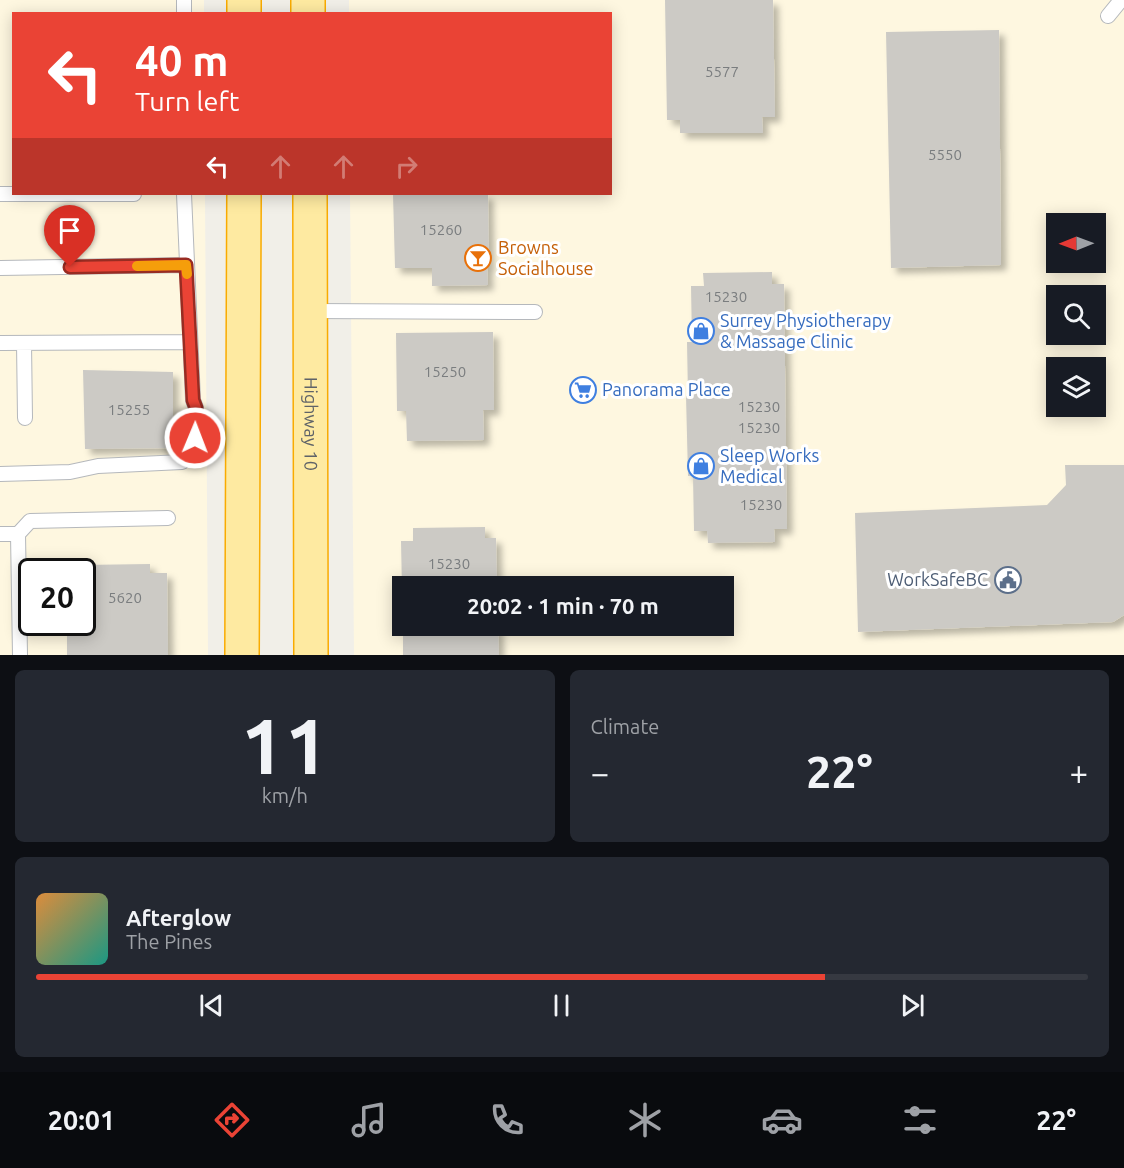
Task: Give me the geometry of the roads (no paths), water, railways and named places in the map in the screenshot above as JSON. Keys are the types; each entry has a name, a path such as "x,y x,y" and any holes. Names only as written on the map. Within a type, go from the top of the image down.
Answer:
{"highway":[{"path":"242,655 244,195"},
{"name":"Highway 10","path":"310,195 311,655"}],"lane":[{"path":"1108,16 1121,0"},
{"path":"0,474 70,472 98,466 182,462 195,438 196,408 193,400 189,342 184,195"},
{"path":"0,268 186,265"},
{"path":"310,311 535,312"},
{"path":"0,344 189,342"},
{"path":"24,343 25,418"},
{"path":"20,655 18,534 30,521 168,518"},
{"path":"0,534 18,534"}],"place":[{"name":"Browns Socialhouse","path":"478,258"},
{"name":"Surrey Physiotherapy & Massage Clinic","path":"701,331"},
{"name":"Panorama Place","path":"583,390"},
{"name":"Sleep Works Medical","path":"701,466"},
{"name":"WorkSafeBC","path":"1008,580"}]}
